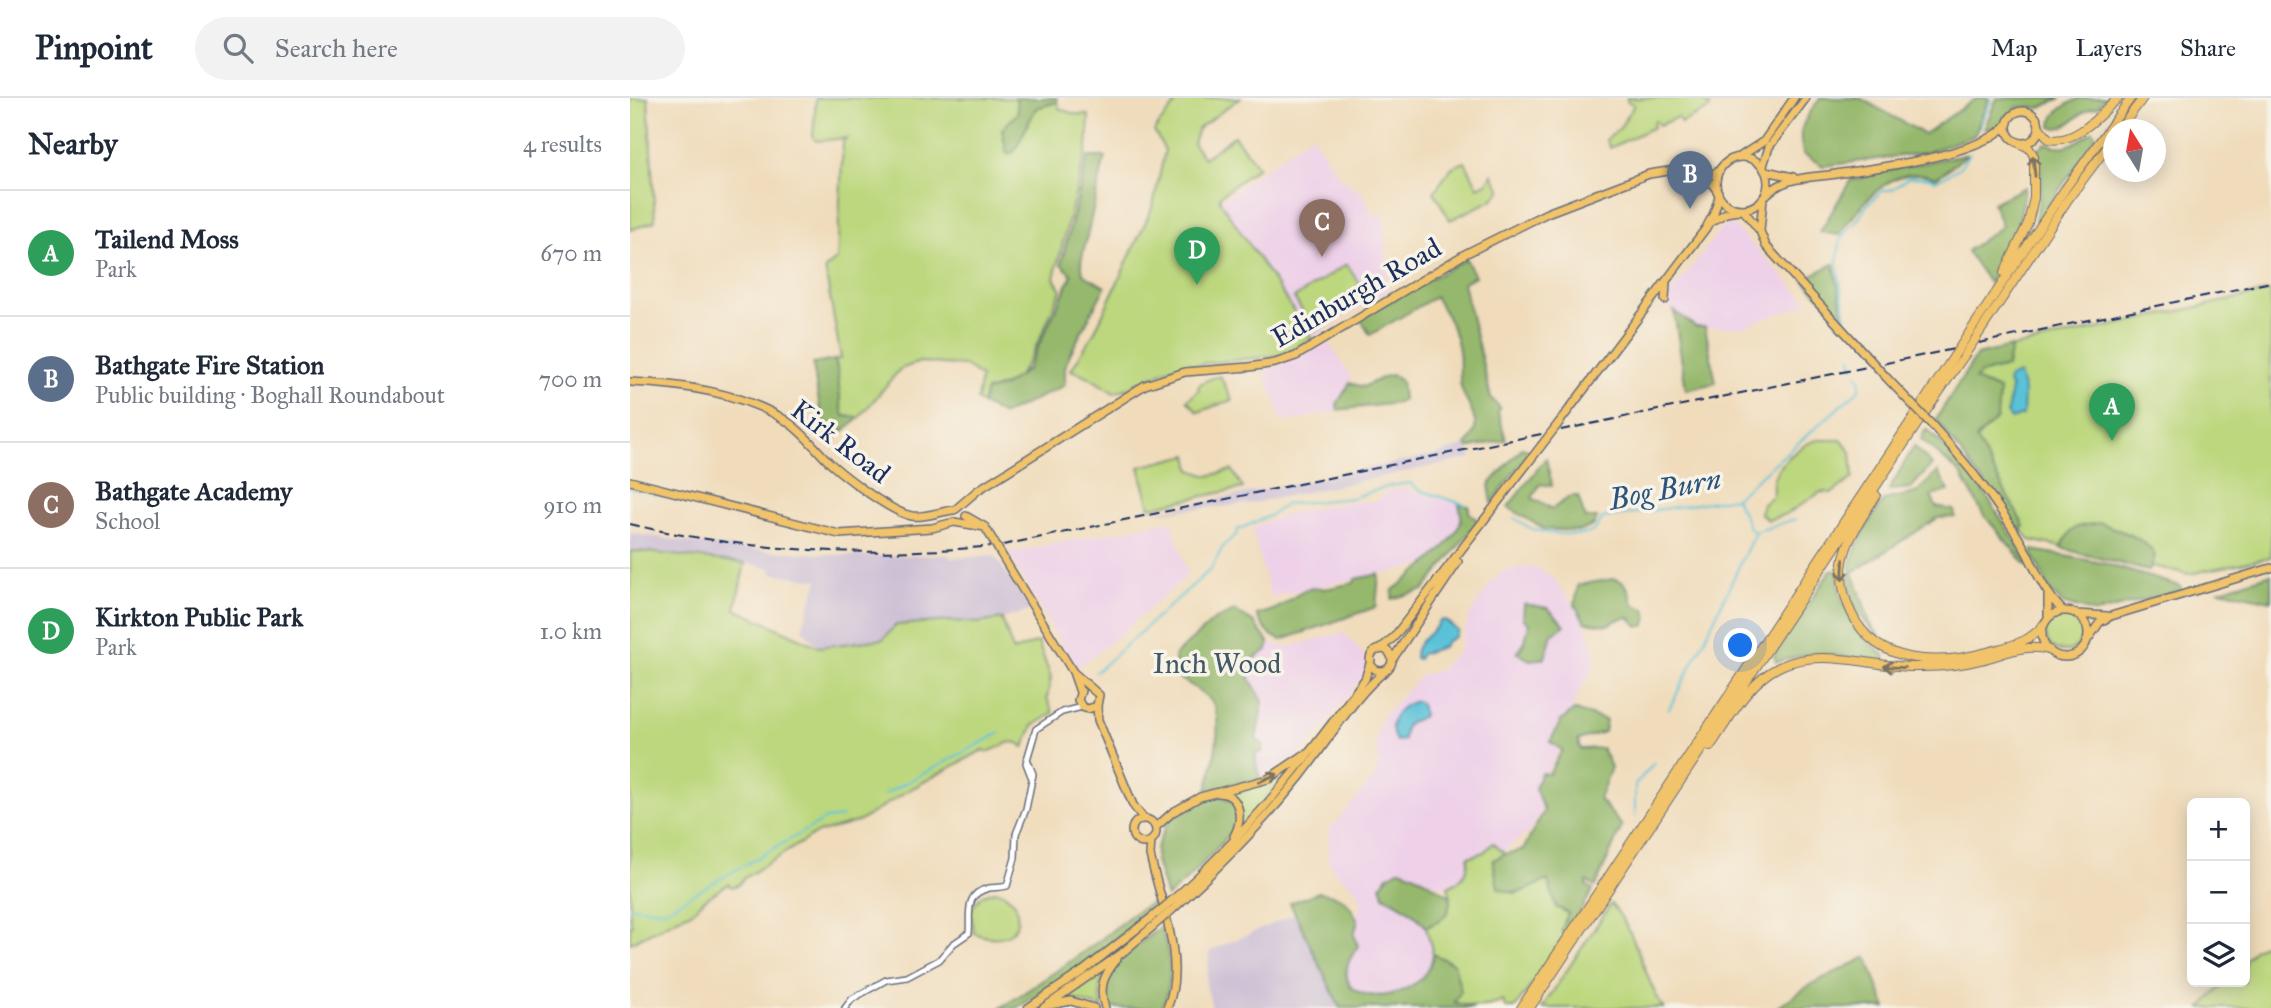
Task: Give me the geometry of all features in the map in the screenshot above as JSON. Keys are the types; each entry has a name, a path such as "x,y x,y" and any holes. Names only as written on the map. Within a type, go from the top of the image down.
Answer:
{"highway":[{"path":"2039,127 2049,139 2064,139 2097,118 2118,98"},
{"path":"1988,303 2131,98"},
{"path":"2128,119 2144,98"},
{"path":"1530,1008 1964,356 2021,238 2034,198 2034,156 2029,148 2016,141"},
{"path":"1521,1008 1954,356 1971,337 2103,152"},
{"path":"1917,423 1846,550 1843,584 1848,607 1855,620 1874,643 1899,656 1917,660 1961,658 2024,641 2046,621"},
{"path":"1607,892 1752,688 1780,666 1814,657 1884,666 1936,667 1972,662 2031,646 2049,650"}],"main road":[{"path":"1170,907 1273,798 1317,743 1365,679 1373,653 1394,637 1473,537 1709,224 1719,194 1717,184 1720,170 1729,159 1741,156 1764,141 1794,98"},
{"path":"1764,169 1769,147 1806,98"},
{"path":"1709,224 1726,213 1754,208 1783,182 1934,156 1989,139 2001,132 2014,115 2024,111 2035,117 2039,127 2032,140 1989,139"},
{"path":"2008,124 2008,131 2016,141"},
{"path":"1741,156 1756,160 1764,169 1768,182 1760,231 1761,238 1770,252 1959,455 2001,510 2022,544 2048,596 2063,611 2095,617 2111,616"},
{"path":"1764,169 1802,178"},
{"name":"Edinburgh Road","path":"957,515 969,498 1145,385 1185,372 1249,367 1296,356 1457,258 1528,221 1649,174 1675,170 1711,175 1720,170"},
{"path":"1697,174 1713,185 1726,204 1741,210 1760,231"},
{"path":"1665,300 1667,280"},
{"name":"Kirk Road","path":"630,382 702,390 766,411 794,426 845,475 902,513 918,516 942,510 985,527 1074,673"},
{"path":"630,481 839,534 941,527 957,515"},
{"path":"1028,1008 1157,918 1262,822 1301,776 1372,682 1388,669 1406,637 1445,583 1473,537"},
{"path":"2048,596 2042,638 2049,650 2062,656 2070,656 2077,653 2100,622 2111,616 2271,568"},
{"path":"2046,621 2063,611"},
{"path":"2077,614 2086,626 2086,642"},
{"path":"1379,650 1388,652 1392,660"},
{"path":"1371,660 1376,670 1388,669"},
{"path":"1074,673 1099,695 1098,720 1133,805 1142,820 1156,827"},
{"path":"1074,673 1082,702 1098,720"},
{"path":"1082,702 1088,687"},
{"path":"1082,702 1097,706"},
{"path":"1167,1008 1174,989 1174,959 1150,855 1156,827 1166,817 1209,793 1268,779 1287,768 1317,743"},
{"path":"1209,793 1224,793 1230,797 1237,804 1240,816 1239,826 1221,854"},
{"path":"1150,855 1132,835 1132,829 1142,820 1166,817"},
{"path":"1142,843 1151,841"},
{"path":"1105,1008 1101,991 1104,978 1122,953 1157,918"},
{"path":"1044,1007 1122,953"},
{"path":"1044,1007 1071,1001 1094,1008"}],"street":[{"path":"845,1008 852,999 886,980 907,976 939,960 969,933 968,911 973,899 987,888 1002,888 1009,882 1015,858 1016,834 1026,809 1031,778 1026,765 1034,733 1038,727 1082,702"}],"shaded area":[{"path":"1312,135 1339,177 1364,194 1372,215 1383,214 1389,290 1312,338 1220,201"},
{"path":"1729,224 1809,303 1742,327 1696,327 1663,304 1724,225"},
{"path":"1329,343 1352,378 1336,404 1338,411 1283,422 1264,370 1282,365"},
{"path":"1466,445 1472,458 1249,504 1150,513 1438,454"},
{"path":"1402,488 1459,504 1461,519 1453,536 1426,564 1270,597 1252,528 1286,514 1350,502 1377,501 1387,492"},
{"path":"1171,521 1187,572 1186,577 1105,647 1076,668 1008,553"},
{"path":"630,533 706,545 770,551 861,556 949,555 949,558 995,556 1031,610 978,623 953,621 925,624 883,639 819,647 802,629 818,580 771,573 771,568 745,563 630,552"},
{"path":"1536,568 1552,576 1582,617 1592,642 1594,666 1575,700 1572,721 1546,776 1546,803 1531,830 1481,869 1451,886 1442,887 1406,870 1392,874 1385,880 1383,890 1410,909 1426,927 1438,950 1427,982 1396,1006 1370,1008 1357,1000 1342,973 1347,945 1361,903 1357,890 1338,875 1328,862 1330,829 1374,778 1379,762 1376,748 1378,730 1383,716 1422,674 1439,670 1459,651 1469,616 1491,583 1504,571"},
{"path":"1339,633 1346,635 1364,655 1367,662 1366,672 1308,747 1294,760 1260,778 1256,763 1256,740 1263,701 1250,679 1251,661 1266,650 1269,643 1289,647"},
{"path":"1295,914 1340,1008 1212,1008 1206,984 1210,951"}],"green space":[{"path":"630,98 648,98 655,221 630,230"},
{"path":"816,98 1016,98 1018,113 1002,129 1008,154 1014,151 1036,108 1057,102 1060,109 1089,115 1087,148 1054,278 1061,290 1022,371 1009,383 986,391 982,404 977,400 981,377 965,366 920,362 900,369 859,418 844,416 835,360 841,358 825,269 837,259 843,141 847,138 816,141 813,137"},
{"path":"1016,98 1057,98 1057,102 1036,108 1014,152 1007,154 1002,129 1018,113"},
{"path":"1180,98 1240,98 1198,129 1193,143 1204,158 1234,136 1258,167 1220,196 1220,201 1312,338 1282,355 1172,367 1114,393 1087,376 1071,370 1094,333 1153,206 1165,150 1154,131"},
{"path":"1627,98 1701,98 1710,107 1681,123 1678,117 1659,125 1656,121 1653,123 1654,127 1610,148 1606,140 1619,129 1634,105 1627,101"},
{"path":"1820,98 1860,98 1924,134 1977,98 1989,98 1974,136 1924,153 1823,166 1804,154 1801,137 1803,124"},
{"path":"1997,98 2061,98 2040,108 2016,107 1999,127 1984,129"},
{"path":"2079,98 2106,98 2097,107 2085,111 2069,124 2051,127 2057,113"},
{"path":"2093,131 2096,136 2037,223 2035,218 2041,184 2037,150 2046,143 2053,146 2071,144"},
{"path":"1968,154 1936,178 1920,174 1892,180 1868,199 1839,235 1820,232 1850,181 1893,169"},
{"path":"1088,157 1105,157 1081,262 1083,274 1105,287 1070,354 1065,367 1065,385 1003,415 982,404 986,391 1004,386 1027,370 1072,275 1061,264"},
{"path":"1465,162 1478,187 1488,182 1492,174 1501,190 1492,200 1450,220 1434,192 1452,167"},
{"path":"2025,187 2013,237 1989,283 1967,251 2002,226 1993,203"},
{"path":"1466,259 1475,276 1463,283 1491,398 1500,408 1498,412 1506,440 1468,448 1466,445 1475,431 1474,418 1461,386 1456,337 1435,297 1370,335 1360,318"},
{"path":"1347,264 1368,298 1315,331 1294,298"},
{"path":"1834,264 1845,324 1803,279"},
{"path":"2271,291 2271,557 2189,574 2030,540 1936,419 1977,355"},
{"path":"1674,311 1696,327 1705,327 1716,383 1686,390"},
{"path":"2011,347 2007,367 1980,374 1975,380 1999,390 1997,419 1976,439 2024,526 2019,531 1936,419 1977,355"},
{"path":"835,360 844,416 859,418 832,440 821,412 813,364"},
{"path":"1393,375 1401,381 1403,400 1398,403 1338,410 1337,404 1350,383 1363,387"},
{"path":"1220,376 1232,400 1198,412 1187,400 1199,390 1198,386"},
{"path":"1926,429 1956,457 1982,489 2028,562 2027,566 1983,514 1961,474 1921,439"},
{"path":"1818,440 1842,440 1851,452 1853,478 1832,493 1821,492 1786,514 1768,520 1760,513 1763,504 1773,496 1776,472 1799,449"},
{"path":"1914,446 1932,465 1911,488 1889,490"},
{"path":"1522,448 1530,451 1492,503 1489,485"},
{"path":"1188,455 1191,470 1208,476 1232,470 1243,488 1150,507 1139,467"},
{"path":"1546,458 1552,486 1540,484 1532,498 1552,509 1571,496 1578,496 1585,518 1597,518 1594,525 1581,531 1544,529 1508,507"},
{"path":"1938,472 1949,491 1931,496 1936,507 1954,510 1955,517 1938,518 1853,572 1870,623 1886,644 1868,626 1857,608 1851,591 1853,556 1860,538 1884,500 1916,493"},
{"path":"1459,504 1469,506 1469,512 1478,521 1424,590 1392,599 1393,590 1432,559 1450,540 1461,520"},
{"path":"2101,523 2131,535 2151,549 2155,556 2149,571 2061,548 2068,535 2076,528"},
{"path":"2033,550 2102,563 2180,586 2182,590 2096,613 2062,603 2051,592 2032,554"},
{"path":"630,552 745,563 735,609 819,647 883,639 896,625 953,621 978,623 1002,619 1013,651 1038,642 1051,678 1047,698 1053,713 1033,726 1024,747 1015,742 987,752 983,750 907,791 860,821 815,834 743,879 738,885 731,887 728,884 693,911 630,943"},
{"path":"1831,570 1838,571 1841,597 1851,619 1885,656 1885,662 1812,653 1776,662 1774,655"},
{"path":"1379,574 1376,607 1282,640 1267,631 1257,615 1277,608 1305,590 1354,583 1355,579"},
{"path":"2271,574 2271,601 2220,590"},
{"path":"1613,579 1623,582 1634,605 1645,609 1648,618 1644,626 1638,626 1629,617 1608,625 1585,622 1575,605 1578,585"},
{"path":"1524,604 1548,608 1565,625 1552,634 1545,658 1530,660 1517,653 1525,641 1529,624 1523,618"},
{"name":"Inch Wood","path":"1235,611 1254,623 1269,643 1267,650 1251,661 1250,679 1263,701 1256,740 1263,744 1262,752 1256,753 1260,778 1207,790 1216,745 1216,710 1205,695 1176,676 1175,655 1214,620"},
{"path":"2064,615 2077,620 2082,633 2077,646 2064,651 2051,646 2046,633 2051,620"},
{"path":"1574,710 1606,720 1604,732 1578,740 1580,749 1602,748 1611,767 1599,799 1622,826 1595,887 1587,881 1586,885 1593,890 1566,934 1561,931 1568,913 1556,907 1548,880 1523,891 1506,891 1498,888 1493,860 1523,850 1544,811 1535,788 1541,773 1549,774 1562,750 1550,742 1561,721"},
{"path":"1298,762 1239,831 1226,792 1276,777"},
{"path":"1224,797 1234,804 1237,820 1233,831 1192,875 1167,897 1156,861 1156,849 1169,819 1202,799"},
{"path":"1493,843 1505,854 1494,861 1515,894 1548,880 1556,907 1568,913 1566,934 1515,1008 1506,1008 1503,1001 1479,1006 1454,1002 1454,964 1433,954 1426,927 1440,921 1451,896 1448,887 1464,875 1468,857 1484,852"},
{"path":"1400,869 1451,896 1449,908 1441,919 1426,927 1407,909 1384,896 1381,885 1388,876"},
{"path":"1002,892 1015,903 1017,923 1014,930 1001,937 974,933 970,911 982,895"},
{"path":"1319,892 1343,900 1358,921 1354,934 1358,946 1349,960 1347,970 1350,986 1372,995 1398,992 1421,978 1429,967 1433,954 1454,964 1461,991 1454,1002 1473,1008 1340,1008 1290,903"},
{"path":"1154,902 1153,910 1075,970 1016,1008 1000,1008 1038,984"},
{"path":"1611,904 1628,928 1663,1008 1542,1008"},
{"path":"1161,927 1167,947 1170,978 1161,1008 1111,1008 1106,995 1111,971 1129,951"},
{"path":"2271,941 2271,1008 2201,1008 2220,987 2250,987 2250,954"},
{"path":"1867,957 1886,1008 1776,1008 1813,983"},
{"path":"1106,967 1100,988 1103,1008 1062,998"}],"water":[{"path":"2019,374 2024,391 2023,415 2011,419 2007,413 2011,388 2008,383 2009,378"},
{"path":"1445,620 1458,631 1455,637 1443,647 1415,658 1421,642 1440,621"},
{"path":"1416,701 1421,704 1423,716 1407,725 1404,740 1396,741 1392,728 1395,716 1403,707"}],"waterway":[{"path":"1979,128 1992,98"},
{"path":"1846,318 1837,263 1841,237 1882,191 1893,189 1909,177 1936,181 1959,168 1970,153"},
{"path":"1851,357 1853,367"},
{"name":"Bog Burn","path":"1514,518 1538,531 1581,534 1593,531 1603,518 1735,498 1860,389 1857,375"},
{"path":"1096,672 1211,569 1224,545 1237,534 1237,530 1269,516 1287,504 1351,498 1410,483 1419,490 1466,505"},
{"path":"630,488 675,499"},
{"path":"1735,498 1749,528 1755,532 1795,519"},
{"path":"1669,709 1755,532"},
{"path":"885,794 1000,733"},
{"path":"1635,817 1635,785 1654,763"},
{"path":"630,907 665,910 826,819 842,817"}],"railway":[{"path":"1979,343 2271,282"},
{"path":"630,524 722,541 816,550 910,551 1003,545 1954,349"}],"place":[{"name":"Bathgate Fire Station","path":"1690,209"},
{"name":"Bathgate Academy","path":"1322,257"},
{"name":"Kirkton Public Park","path":"1197,285"},
{"name":"Tailend Moss","path":"2112,441"}]}
